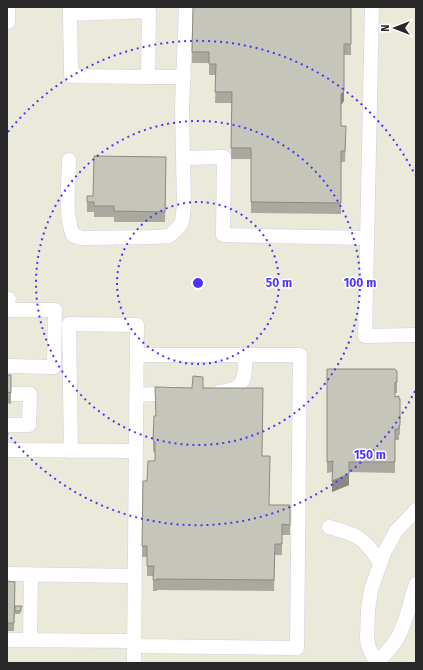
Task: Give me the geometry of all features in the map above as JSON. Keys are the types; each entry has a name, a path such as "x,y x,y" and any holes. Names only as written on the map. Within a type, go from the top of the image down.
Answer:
{"street":[{"path":"7,22 8,7"},
{"path":"69,160 68,207 70,227 73,235 82,238 169,236 178,228 182,222 184,204 183,158 186,7"},
{"path":"372,7 365,336 416,335"},
{"path":"148,77 149,11 70,10 71,76 148,77 184,77"},
{"path":"183,158 224,157 223,235 366,238"},
{"path":"7,366 54,367 55,310 8,303"},
{"path":"71,451 69,324 137,325 134,663"},
{"path":"7,640 297,648 300,355 137,355"},
{"path":"203,392 230,391 240,386 243,382 245,374 245,356"},
{"path":"137,395 187,392"},
{"path":"7,424 30,425 30,394 11,394"},
{"path":"7,450 136,451"},
{"path":"416,510 396,532 384,553 371,590 368,610 369,648 376,663 398,638 403,627 416,584"},
{"path":"329,527 357,535 363,539 371,548 380,563"},
{"path":"7,574 134,576"},
{"path":"30,640 31,574"}],"building":[{"path":"193,7 351,7 351,44 344,44 344,91 341,94 341,126 346,126 345,151 341,151 341,203 251,202 251,148 231,148 232,92 215,92 216,64 209,64 209,52 192,52"},
{"path":"94,156 166,157 165,212 114,211 114,206 94,206 94,202 87,202 87,196 93,196"},
{"path":"327,369 395,369 397,371 395,397 399,396 400,399 400,425 399,429 395,429 395,462 349,462 349,474 332,481 333,461 327,462"},
{"path":"7,375 11,375 11,393 7,392"},
{"path":"193,376 203,377 203,388 263,388 262,456 270,456 269,505 290,505 290,525 282,524 282,544 275,544 274,580 153,580 154,566 147,566 147,546 142,546 143,481 147,481 148,461 155,461 155,442 153,439 154,416 156,416 155,387 192,388"},
{"path":"7,581 15,582 14,623 7,623"},
{"path":"15,606 22,606 20,611 15,611"}]}
